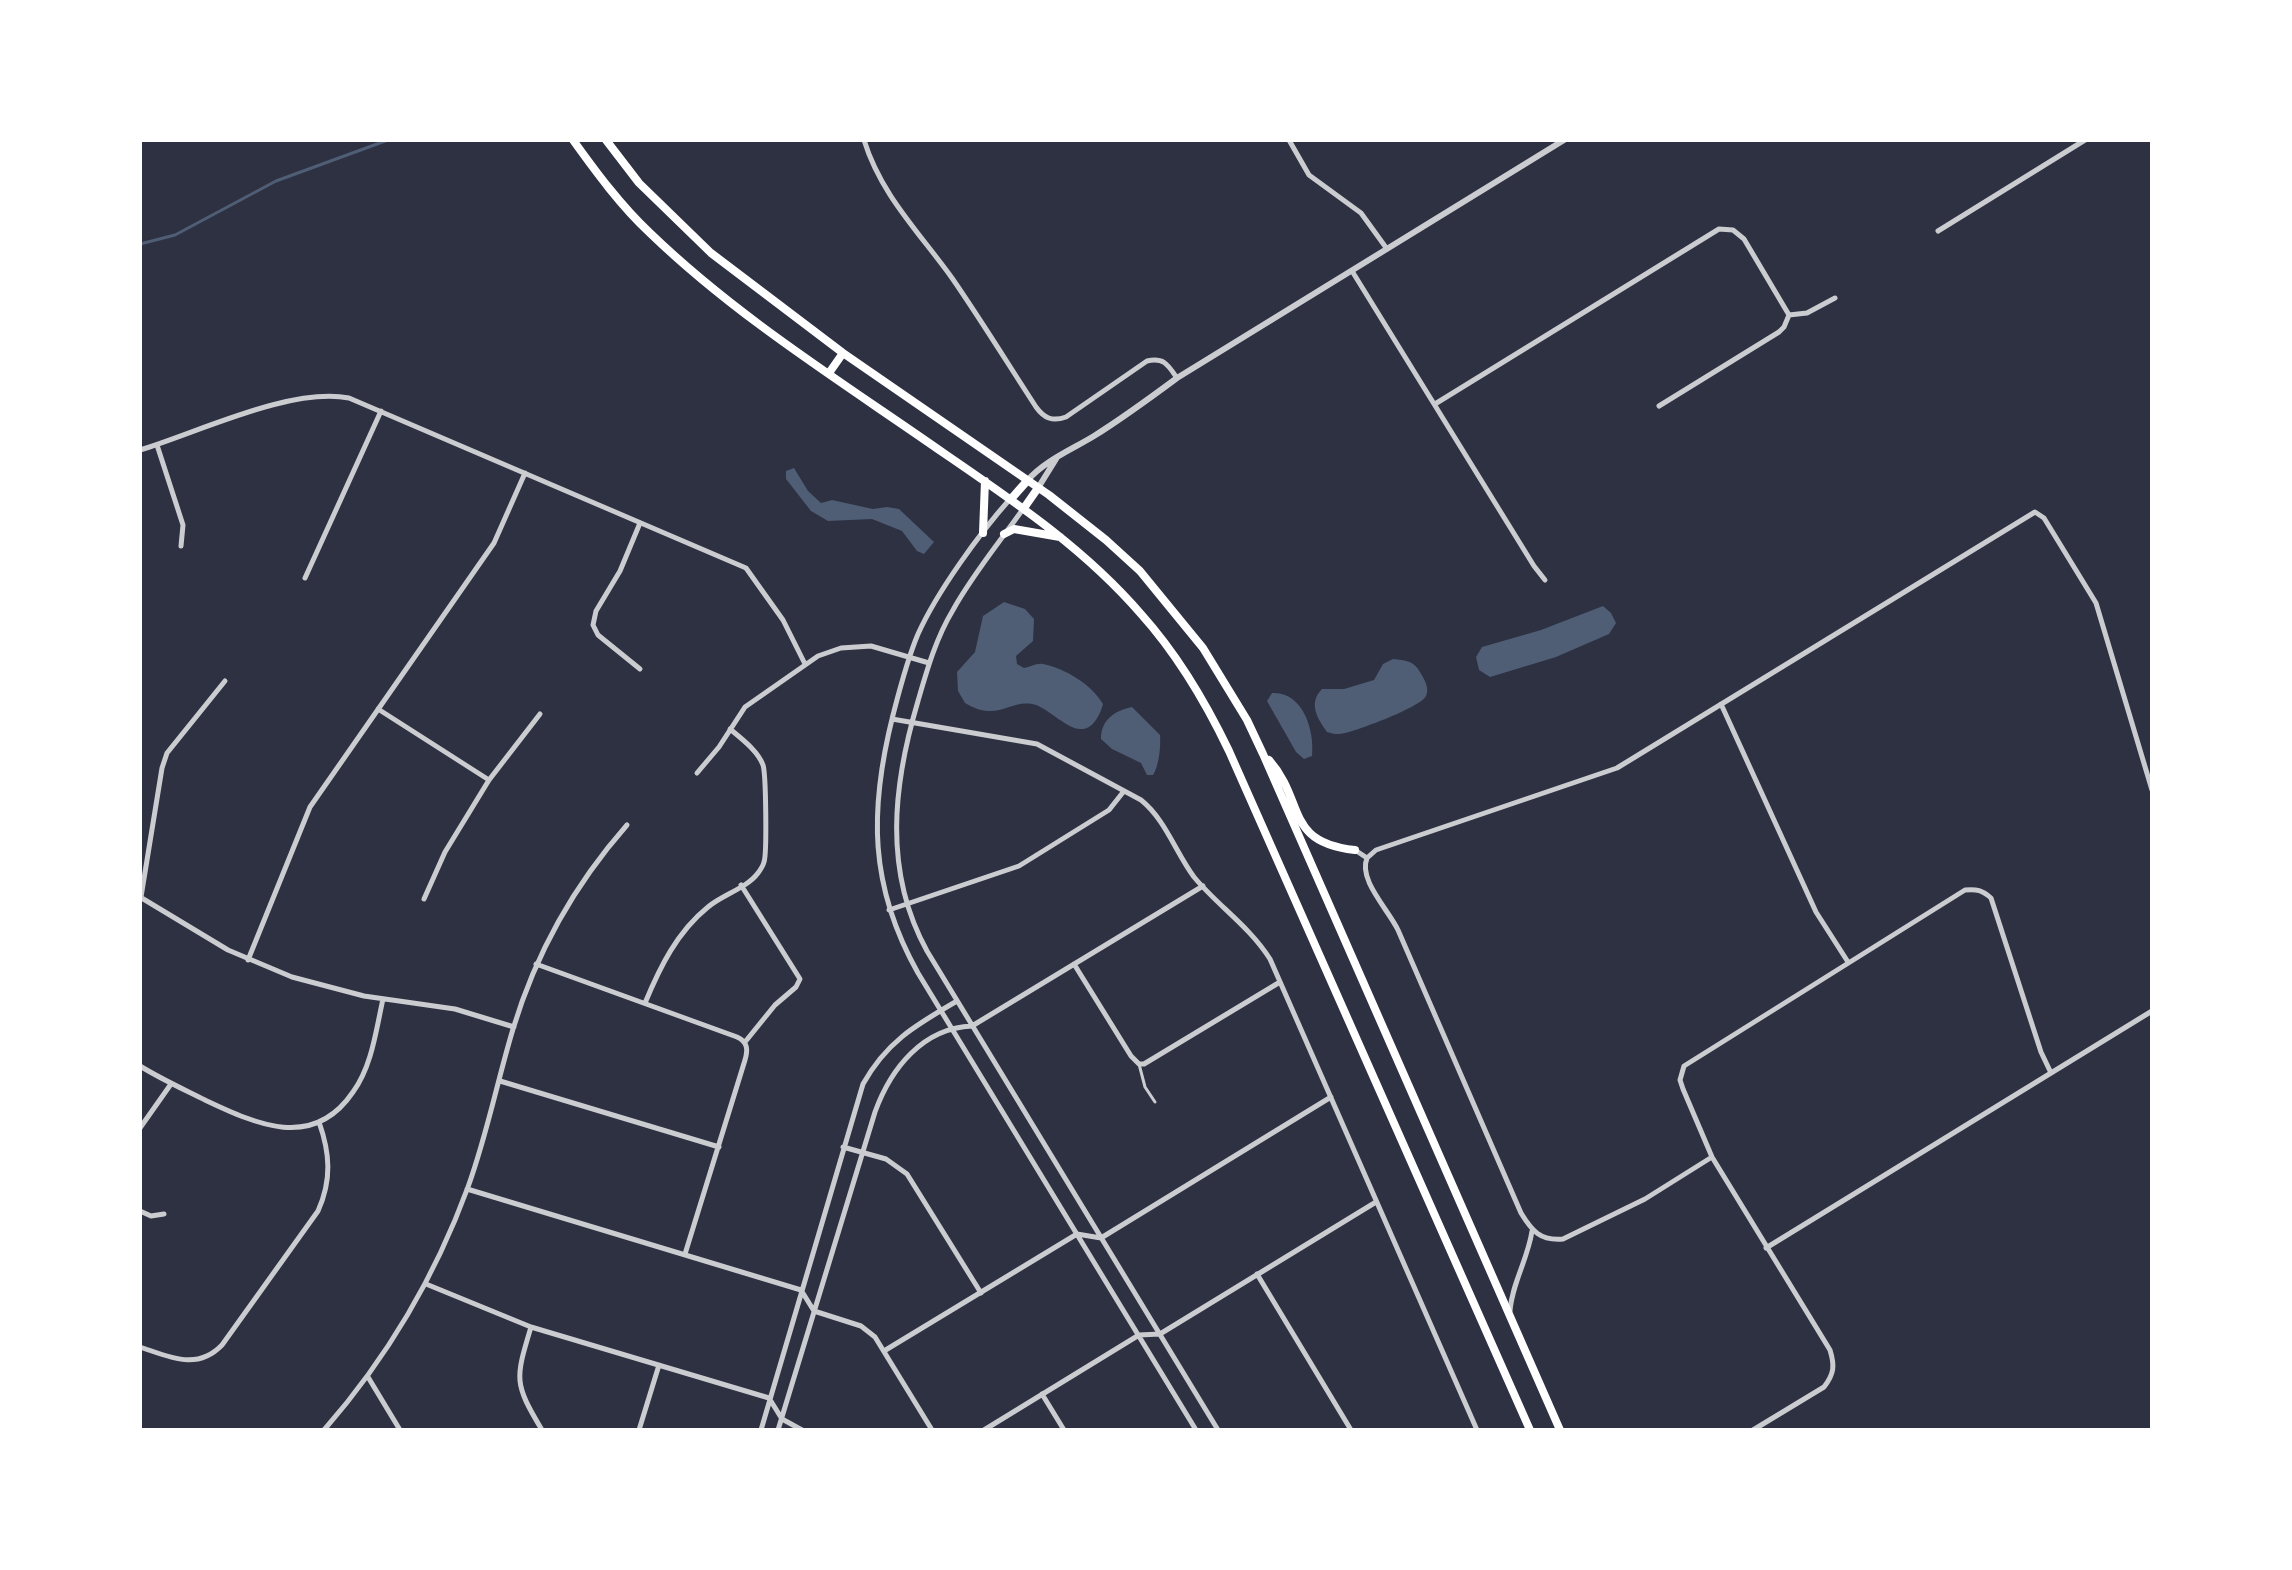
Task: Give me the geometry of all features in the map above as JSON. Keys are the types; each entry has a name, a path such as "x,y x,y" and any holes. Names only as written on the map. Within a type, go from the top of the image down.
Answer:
{"main road":[{"path":"573,140 648,231 709,286 1024,508 1061,537 1142,614 1209,710 1530,1430"},
{"path":"606,140 639,183 711,253 843,353 1038,488 1106,540 1140,571 1203,648 1263,754 1560,1430"},
{"path":"829,373 843,353"},
{"path":"983,533 985,481"},
{"path":"1011,499 1027,481"},
{"path":"1024,508 1038,488"},
{"path":"1004,534 1014,529 1061,537"},
{"path":"1263,754 1277,769 1304,826 1312,835 1334,848 1355,850"}],"street":[{"path":"864,140 874,168 891,199 954,281 1046,418 1066,417 1147,361 1160,359 1166,362 1177,378"},
{"path":"1289,140 1309,175 1361,213 1387,249"},
{"path":"1027,481 1040,467 1120,419 1177,378 1564,140"},
{"path":"1938,231 2085,140"},
{"path":"1435,404 1719,229 1733,230 1744,239 1789,315"},
{"path":"1352,271 1545,580"},
{"path":"1789,315 1807,313 1835,298"},
{"path":"1659,406 1779,332 1789,315"},
{"path":"140,450 304,397 334,395 349,398 746,568 783,620 805,664"},
{"path":"305,578 381,411"},
{"path":"157,445 183,525 181,546"},
{"path":"1038,488 1056,459"},
{"path":"248,960 310,807 494,543 525,473"},
{"path":"1011,499 983,533 933,605 909,655 881,771 876,813 878,858 889,910 908,956 1196,1430"},
{"path":"1024,508 982,562 951,612 929,663 899,783 895,829 907,903 919,937 1218,1430"},
{"path":"1712,1157 1645,1199 1563,1239 1551,1240 1532,1231 1521,1213 1398,930 1368,882 1364,867 1367,858 1376,850 1617,768 2035,512 2044,518 2096,603 2152,790"},
{"path":"640,523 620,571 596,611 593,625 598,635 640,669"},
{"path":"697,773 719,747 745,707 805,664 841,648 871,646 929,663"},
{"path":"225,681 167,753 141,897 202,936 248,960 310,983 383,999 444,1007 514,1027"},
{"path":"1721,704 1816,912 1848,962"},
{"path":"378,709 489,780"},
{"path":"424,899 445,852 489,780 540,714"},
{"path":"892,719 1037,744 1124,791 1153,812 1203,886 1257,940 1280,982 1477,1430"},
{"path":"645,1003 669,952 687,926 709,906 756,876 765,861 767,793 762,764 747,743 730,729"},
{"path":"889,910 1019,866 1109,810 1124,791"},
{"path":"324,1430 368,1377 426,1284 467,1189 514,1027 536,964 578,889 599,857 627,825"},
{"path":"1355,850 1367,858"},
{"path":"741,885 800,979 745,1042"},
{"path":"778,1430 875,1112 889,1079 911,1053 950,1027 972,1026 1203,886"},
{"path":"1753,1430 1824,1387 1832,1376 1834,1364 1830,1350 1712,1157 1680,1080 1684,1066 1692,1058 1965,890 1980,889 1991,898 2041,1052 2051,1073"},
{"path":"536,964 745,1042 747,1052 685,1254"},
{"path":"1074,964 1139,1064 1151,1062 1280,982"},
{"path":"140,1066 171,1084 266,1126 292,1127 319,1122 342,1105 359,1083 383,999"},
{"path":"761,1430 859,1095 872,1067 895,1040 957,1001"},
{"path":"1766,1248 2152,1011"},
{"path":"500,1081 719,1147"},
{"path":"140,1128 171,1084"},
{"path":"884,1351 1077,1234 1101,1238 1331,1097"},
{"path":"140,1347 187,1361 207,1357 222,1345 318,1211 323,1199 329,1157 319,1122"},
{"path":"843,1147 894,1163 907,1174 981,1293"},
{"path":"467,1189 801,1290 814,1311 861,1326 875,1337 932,1430"},
{"path":"984,1430 1139,1335 1160,1334 1376,1202"},
{"path":"140,1211 151,1216 164,1214"},
{"path":"1509,1312 1511,1294 1530,1246 1532,1231"},
{"path":"1257,1274 1351,1430"},
{"path":"426,1284 531,1327 769,1398 782,1419 802,1430"},
{"path":"531,1327 520,1362 518,1381 523,1398 542,1430"},
{"path":"639,1430 659,1365"},
{"path":"368,1377 400,1430"},
{"path":"1042,1394 1064,1430"}],"lane":[{"path":"1139,1064 1145,1087 1155,1102"}],"water":[{"path":"794,468 808,491 821,503 832,500 873,509 899,509 934,542 924,554 917,551 902,531 872,519 828,521 811,511 786,479 786,471"},
{"path":"1004,602 1025,609 1034,619 1033,641 1016,656 1017,664 1024,668 1043,664 1060,670 1085,684 1103,704 1098,717 1089,727 1075,728 1036,705 988,711 965,703 958,691 957,672 975,652 983,616"},
{"path":"1603,606 1616,623 1609,634 1556,657 1490,677 1479,670 1476,657 1482,647 1541,630"},
{"path":"1393,659 1409,662 1418,668 1427,690 1422,701 1363,728 1340,734 1327,732 1317,716 1315,705 1322,689 1344,689 1374,680 1383,664"},
{"path":"1272,693 1292,698 1305,714 1311,735 1312,756 1304,759 1296,752 1267,701"},
{"path":"1132,707 1160,735 1159,756 1153,775 1147,775 1141,763 1112,749 1101,739 1103,727 1110,717"}],"waterway":[{"path":"140,244 175,235 276,181 388,140"}]}
